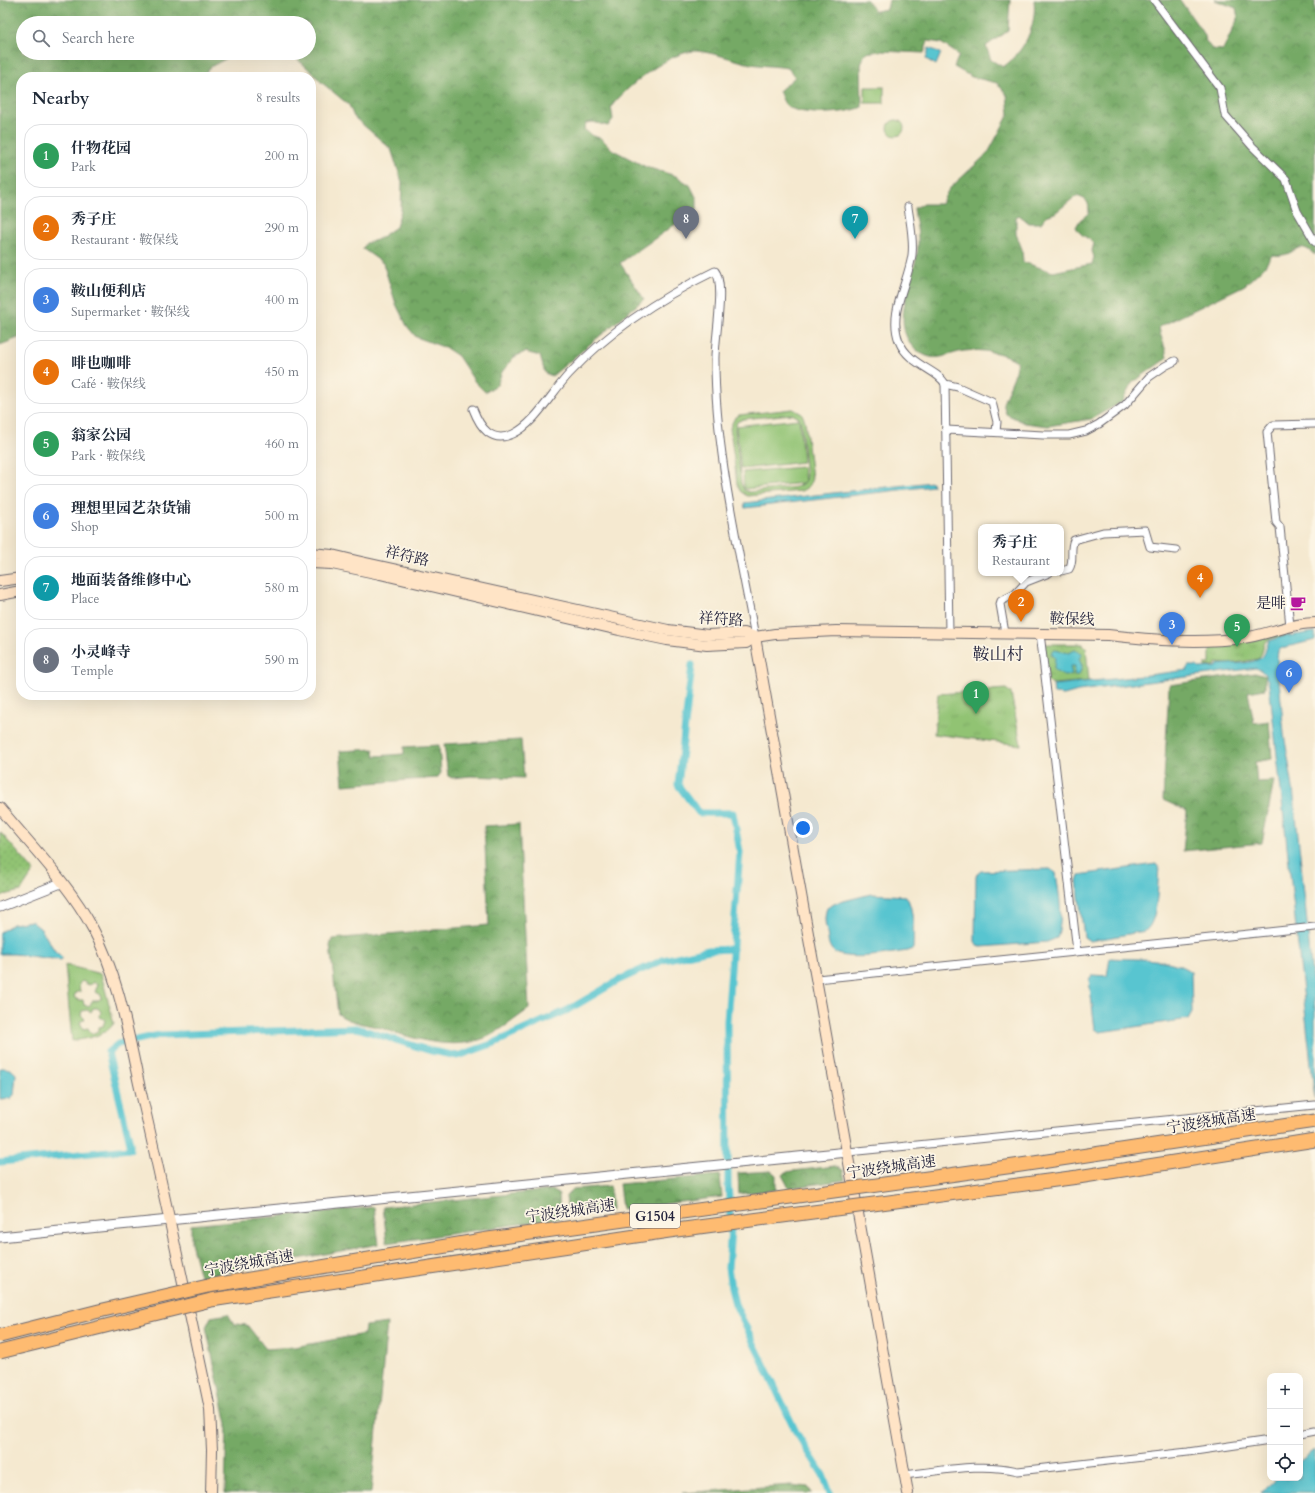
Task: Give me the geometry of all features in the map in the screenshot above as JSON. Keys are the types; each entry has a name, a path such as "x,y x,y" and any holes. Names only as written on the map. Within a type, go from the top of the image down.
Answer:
{"highway":[{"name":"宁波绕城高速","path":"0,1336 208,1286 488,1239 1014,1166 1315,1121"},
{"name":"宁波绕城高速","path":"0,1352 211,1300 669,1231 1078,1178 1315,1140"}],"main road":[{"name":"祥符路","path":"316,554 332,555 668,630 708,635 744,633 755,638"},
{"name":"祥符路","path":"316,563 332,564 380,574 576,621 667,640 727,646 746,643 755,638"},
{"path":"0,581 16,579"},
{"path":"0,595 16,592"},
{"name":"鞍保线","path":"755,638 775,634 836,631 1040,633 1219,640 1245,638 1290,626 1315,624"},
{"path":"755,638 908,1493"},
{"path":"0,808 61,883 93,929 106,956 118,991 210,1409 212,1450 211,1493"}],"street":[{"path":"1154,0 1220,88 1225,115 1252,146 1286,179 1298,211 1315,242"},
{"path":"908,207 912,246 910,262 902,289 896,322 898,340 902,348 920,365 943,379 945,384 949,632"},
{"path":"472,409 483,430 491,434 502,436 512,435 523,428 569,374 611,335 650,306 682,286 715,272 719,276 720,294 715,360 716,401 727,485 755,638"},
{"path":"946,430 1043,435 1069,435 1086,431 1099,424 1125,404 1149,377 1175,361"},
{"path":"945,384 958,387 992,402 997,422 996,432"},
{"path":"1290,626 1280,528 1276,522 1268,432 1273,424 1315,424"},
{"path":"1064,570 1069,569 1072,565 1072,544 1074,540 1103,532 1145,530 1150,548 1176,550"},
{"path":"1005,633 1000,604 1001,601 1015,594 1032,579 1040,576"},
{"path":"1040,633 1077,951"},
{"path":"0,907 61,883"},
{"path":"817,979 1077,951 1313,928"},
{"path":"0,1237 1314,1105"},
{"path":"1303,1433 1315,1431"},
{"path":"904,1475 983,1466 1001,1467 1018,1471 1194,1452 1267,1440"}],"green space":[{"path":"0,0 867,0 875,11 887,9 889,0 1010,0 1008,31 986,46 991,60 1003,67 1017,54 1028,38 1033,19 1034,0 1180,0 1205,36 1206,42 1212,49 1223,50 1238,18 1236,8 1215,0 1315,0 1315,255 1305,248 1301,248 1287,254 1272,255 1265,266 1245,285 1159,327 1167,358 1132,383 1122,402 1091,419 1048,426 1025,423 1006,414 1003,403 1014,376 1017,361 998,353 977,350 964,351 935,358 924,355 908,341 904,328 903,315 918,245 914,208 924,204 941,204 949,189 988,153 1009,114 1007,95 997,83 972,77 954,67 959,55 941,43 928,41 924,53 881,51 865,53 861,65 862,107 835,113 812,113 792,109 786,105 779,91 795,77 788,68 751,64 704,52 686,52 662,63 638,80 611,107 613,119 608,126 593,122 586,123 584,129 591,135 602,139 613,150 646,167 676,176 690,185 697,199 697,209 620,263 644,299 552,376 545,373 540,356 525,352 514,357 502,372 497,385 485,392 475,382 458,356 446,348 416,337 407,326 396,304 383,263 363,249 366,243 377,240 396,227 401,210 402,182 391,149 354,117 349,105 321,82 316,76 316,72 312,72 298,60 316,60 316,16 16,16 16,60 224,60 210,67 206,72 16,72 16,339 0,345","holes":["1076,196 1085,200 1089,206 1089,213 1080,220 1076,227 1082,235 1094,243 1092,251 1094,257 1092,264 1053,272 1023,262 1022,249 1016,234 1016,217 1019,215 1029,223 1041,223 1046,216 1055,213"]},
{"path":"865,87 884,87 884,103 865,103"},
{"path":"896,120 903,125 904,128 899,135 896,136 889,131 888,128 893,121"},
{"path":"793,409 802,414 805,421 812,478 807,487 801,491 747,496 740,491 737,484 730,428 734,419 739,415","holes":["792,414 799,418 801,424 806,477 805,482 803,467 743,472 744,489 804,483 796,487 749,492 744,490 741,483 735,429 737,422 743,419"]},
{"path":"799,419 803,462 741,469 736,426"},
{"path":"1290,628 1291,634 1268,640 1264,644 1262,654 1258,659 1230,664 1216,663 1215,666 1205,667 1205,664 1210,664 1210,643"},
{"path":"1044,644 1083,644 1084,647 1086,647 1089,681 1054,684 1048,682"},
{"path":"1255,673 1265,676 1265,689 1248,692 1254,723 1269,721 1272,759 1255,762 1257,782 1274,781 1262,843 1183,851 1187,811 1163,800 1169,685"},
{"path":"1006,689 1011,693 1021,745 934,734 938,694"},
{"path":"521,740 524,778 471,776 452,778 448,776 444,744"},
{"path":"439,745 441,773 437,778 343,785 340,751 374,749 375,756 404,754 404,747"},
{"path":"519,824 529,1009 502,1029 485,1038 472,1042 459,1043 433,1042 407,1036 353,1021 338,1014 330,946 332,939 489,925 484,826"},
{"path":"0,832 34,871 21,891 0,896"},
{"path":"65,965 101,974 114,1023 101,1034 72,1041","holes":["82,981 89,985 94,982 98,984 95,992 100,994 102,998 97,1001 92,1001 89,1007 84,1005 83,1000 78,1000 74,997 76,992 80,992 79,984","93,1008 98,1008 101,1012 100,1017 105,1020 103,1026 98,1027 98,1031 91,1034 88,1028 83,1029 80,1022 85,1019 81,1015 82,1011 87,1010 91,1012"]},
{"path":"835,1166 843,1170 845,1180 789,1188 782,1175 785,1172"},
{"path":"771,1171 776,1175 776,1190 739,1194 738,1173"},
{"path":"720,1175 722,1197 622,1209 619,1184"},
{"path":"610,1186 612,1210 568,1216 566,1196 573,1189"},
{"path":"552,1190 559,1195 560,1218 387,1243 383,1207"},
{"path":"374,1207 379,1244 200,1277 191,1242 191,1225"},
{"path":"228,1314 234,1324 247,1325 266,1349 294,1347 364,1334 365,1326 387,1323 371,1493 225,1493 227,1424 206,1327 211,1317"},
{"path":"791,1485 808,1487 812,1493 682,1493"}],"water":[{"path":"929,48 941,53 936,65 926,59"},
{"path":"932,482 933,486 745,508 744,503"},
{"path":"1315,632 1315,640 1282,648 1278,651 1277,658 1284,734 1293,788 1315,1010 1315,1100 1271,701 1268,682 1264,673 1256,668 1078,691 1064,695 1054,694 1053,685 1188,670 1188,666 1197,666 1199,668 1217,667 1217,665 1254,661 1263,656 1269,641 1282,637"},
{"path":"1055,650 1069,653 1075,650 1082,653 1079,659 1082,666 1079,675 1074,675 1075,666 1070,666 1072,675 1064,676 1055,671 1055,658 1051,653"},
{"path":"1156,864 1159,868 1157,893 1155,911 1150,926 1145,931 1090,941 1084,937 1077,881 1079,875"},
{"path":"1050,869 1056,873 1061,914 1057,938 1047,942 981,947 977,946 975,941 976,875 981,871"},
{"path":"871,894 906,896 911,907 912,914 913,949 908,951 860,957 841,955 832,950 825,923 827,908 836,903"},
{"path":"31,921 41,929 55,951 63,958 61,960 14,954 0,954 0,932 13,924"},
{"path":"1110,958 1163,961 1173,963 1191,972 1192,1012 1188,1019 1100,1032 1095,1029 1089,980 1093,975 1107,976"},
{"path":"0,1068 9,1069 16,1074 14,1095 11,1098 0,1099"},
{"path":"1315,1450 1315,1493 1261,1493 1275,1481 1303,1481 1303,1459"}],"waterway":[{"path":"692,665 678,785 699,813 733,813 740,852 727,1021 728,1184 731,1230 728,1268 731,1288 735,1304 796,1432 823,1475 830,1493"},
{"path":"0,1162 130,1149 130,1143 108,1052 118,1044 160,1035 357,1028 431,1051 458,1056 492,1044 568,1010 619,980 663,960 709,950 733,949"}],"place":[{"name":"小灵峰寺","path":"686,239"},
{"name":"地面装备维修中心","path":"855,239"},
{"name":"啡也咖啡","path":"1200,598"},
{"name":"是啡","path":"1298,603"},
{"name":"秀子庄","path":"1021,622"},
{"name":"鞍山便利店","path":"1172,645"},
{"name":"翁家公园","path":"1237,647"},
{"name":"理想里园艺杂货铺","path":"1289,693"},
{"name":"什物花园","path":"976,714"}],"district":[{"name":"鞍山村","path":"998,654"}]}
